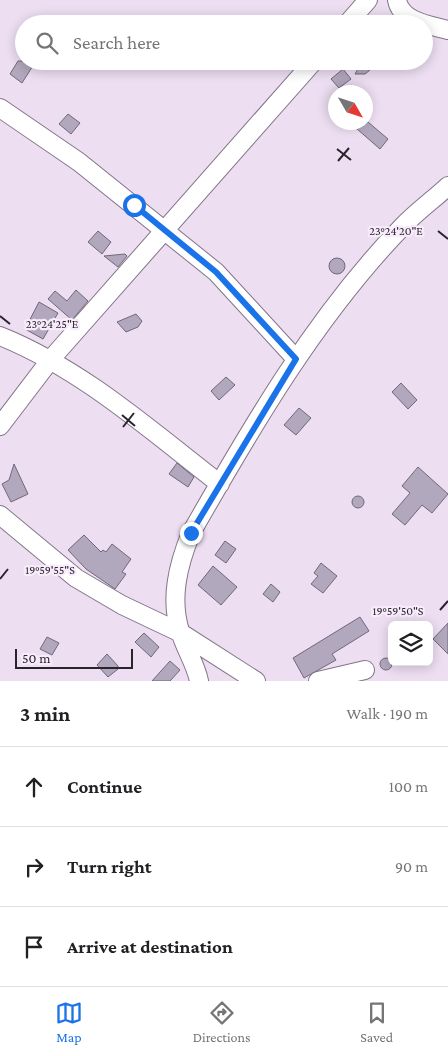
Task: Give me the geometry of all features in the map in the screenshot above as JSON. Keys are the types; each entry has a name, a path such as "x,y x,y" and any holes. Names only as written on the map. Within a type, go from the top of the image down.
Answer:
{"street":[{"path":"355,15 368,0"},
{"path":"397,0 406,15"},
{"path":"433,26 448,30"},
{"path":"0,426 50,359 306,70"},
{"path":"0,108 79,162 165,230 221,278 296,359"},
{"path":"198,681 180,633 175,594 180,562 191,533 296,359 381,250 403,226 448,186"},
{"path":"0,336 50,359 113,402 220,484"},
{"path":"0,515 76,578 122,605 180,633 256,681"},
{"path":"318,681 365,670"}],"building":[{"path":"15,66 15,70 30,70 22,83 10,74"},
{"path":"344,70 351,79 343,85 336,85 331,79"},
{"path":"357,70 370,70 365,74 355,74"},
{"path":"68,114 80,123 71,134 59,124"},
{"path":"373,126 388,139 380,149 358,130 373,130"},
{"path":"98,231 111,242 102,254 88,242"},
{"path":"125,254 127,256 118,267 104,256"},
{"path":"337,258 345,266 337,274 329,266"},
{"path":"76,290 88,301 72,320 48,299 55,291 67,301"},
{"path":"39,302 58,313 43,339 25,329"},
{"path":"136,314 142,321 138,327 126,332 117,322"},
{"path":"226,377 235,385 219,400 211,391"},
{"path":"401,383 417,400 408,409 392,392"},
{"path":"299,408 311,418 296,435 284,425"},
{"path":"177,463 194,477 188,487 169,474"},
{"path":"14,464 28,494 11,502 2,484 9,480"},
{"path":"418,467 448,494 432,513 422,505 405,525 392,514 410,493 402,486"},
{"path":"360,496 363,497 363,507 356,508 353,507 352,500 353,497"},
{"path":"84,535 101,552 103,550 106,552 112,544 131,559 122,572 126,574 115,589 86,569 68,550"},
{"path":"225,541 236,549 226,563 215,555"},
{"path":"321,563 337,576 323,593 311,584 318,576 314,573"},
{"path":"213,566 237,587 221,605 198,585"},
{"path":"271,584 280,592 273,602 263,594"},
{"path":"360,617 369,631 332,654 336,660 304,678 293,658"},
{"path":"448,623 448,654 433,639"},
{"path":"144,633 159,647 151,657 135,642"},
{"path":"47,637 59,643 52,655 40,649"},
{"path":"107,654 118,666 118,669 108,677 97,665"},
{"path":"388,658 388,666 392,666 391,669 384,670 381,669 380,662 381,659"},
{"path":"170,661 180,670 170,681 152,681"}],"route":[{"path":"134,205 216,272 296,359 191,533"}]}
